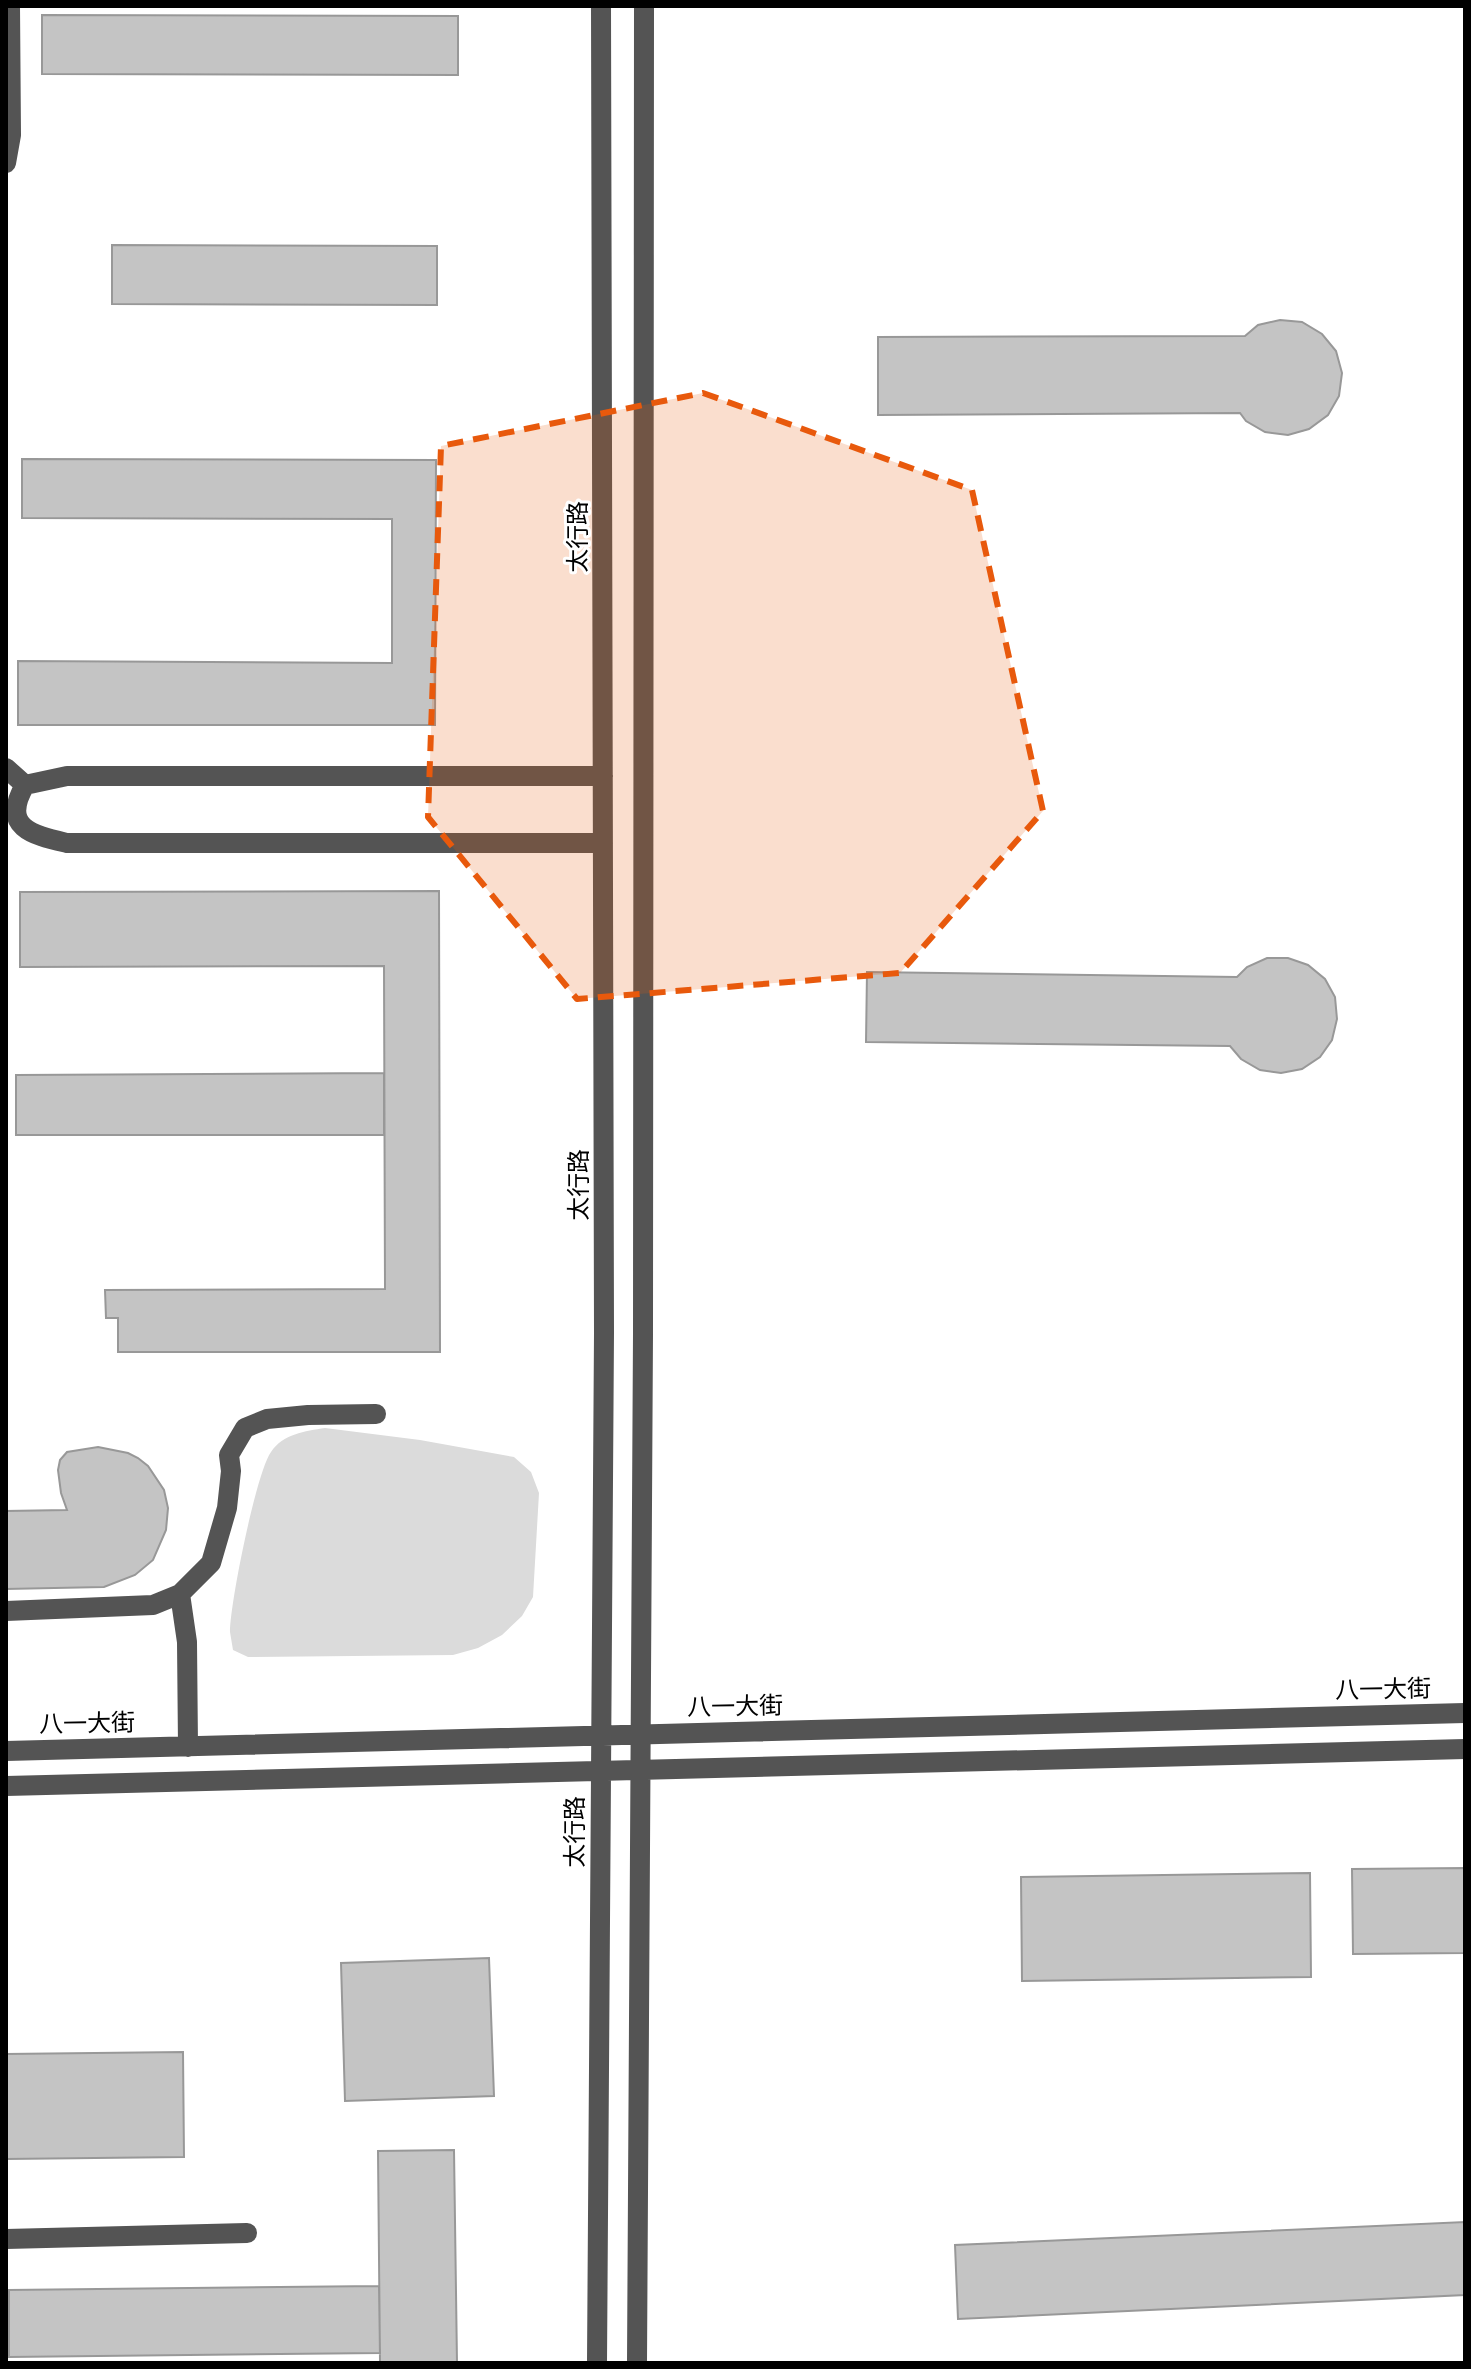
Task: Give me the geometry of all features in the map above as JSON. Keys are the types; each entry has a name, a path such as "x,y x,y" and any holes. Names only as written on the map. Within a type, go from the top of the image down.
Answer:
{"street":[{"path":"6,163 11,135 10,6"},
{"name":"太行路","path":"597,2363 603,843 601,6"},
{"path":"637,2363 643,1334 644,6"},
{"path":"6,768 25,785"},
{"path":"603,776 67,776 25,785 11,814 32,835 67,843 603,843"},
{"path":"6,1611 153,1605 180,1594 211,1563 227,1508 231,1471 229,1455 245,1428 281,1417 376,1414"},
{"path":"180,1594 187,1642 188,1747"},
{"name":"八一大街","path":"6,1751 1465,1713"},
{"path":"6,1786 1465,1749"},
{"path":"6,2239 247,2233"}],"highlighted area":[{"path":"703,393 972,490 1043,811 900,973 577,999 428,817 441,446"}],"shaded area":[{"path":"325,1428 420,1440 514,1457 531,1472 539,1493 533,1597 522,1616 502,1635 478,1648 453,1655 248,1657 233,1650 230,1632 234,1595 251,1511 265,1465 271,1452 288,1437"}],"building":[{"path":"42,15 458,16 458,75 42,74"},
{"path":"112,245 437,246 437,305 112,304"},
{"path":"1280,320 1302,322 1322,334 1336,351 1342,373 1339,396 1328,415 1309,429 1288,435 1265,432 1246,421 1240,413 878,415 878,337 1245,336 1258,325"},
{"path":"22,459 436,460 435,725 18,725 18,661 392,663 392,519 22,518"},
{"path":"439,891 440,1352 118,1352 118,1318 106,1318 105,1290 385,1289 384,966 20,967 20,892"},
{"path":"1267,958 1288,958 1308,965 1325,979 1335,997 1337,1019 1332,1040 1320,1057 1302,1069 1281,1073 1260,1070 1241,1059 1230,1046 866,1042 867,972 1237,977 1247,967"},
{"path":"384,1073 384,1135 16,1135 16,1075"},
{"path":"98,1447 138,1458 148,1466 164,1490 168,1508 166,1530 153,1560 135,1575 104,1587 6,1589 6,1511 67,1510 61,1493 60,1460 67,1452"},
{"path":"1465,1868 1465,1953 1353,1954 1352,1869"},
{"path":"1310,1873 1311,1977 1022,1981 1021,1877"},
{"path":"489,1958 494,2096 345,2101 341,1963"},
{"path":"183,2052 184,2157 6,2159 6,2054"},
{"path":"454,2150 457,2363 380,2363 378,2151"},
{"path":"1465,2222 1465,2295 958,2319 955,2245"},
{"path":"379,2286 380,2353 9,2357 9,2290"}]}
